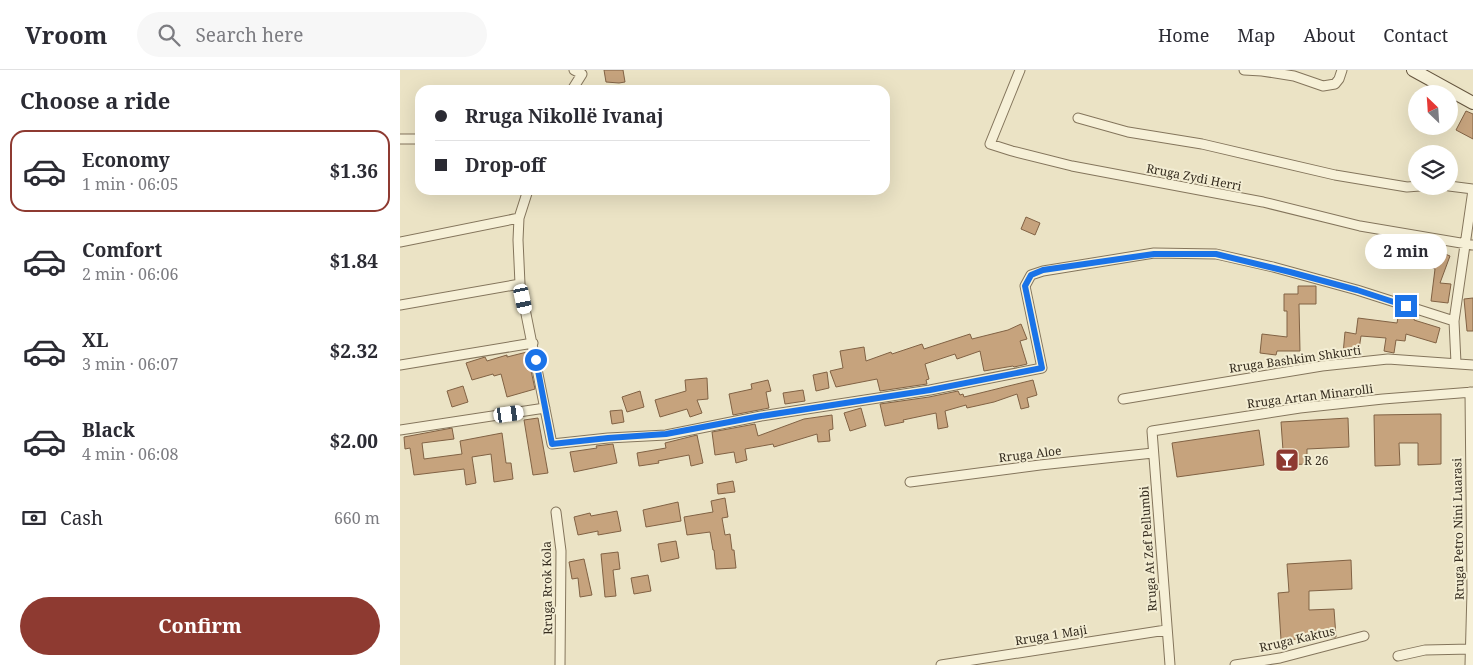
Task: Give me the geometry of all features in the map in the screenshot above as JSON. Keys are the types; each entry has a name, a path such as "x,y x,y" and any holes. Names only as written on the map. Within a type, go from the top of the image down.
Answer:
{"street":[{"path":"574,70 582,74 575,85"},
{"name":"Rruga Zydi Herri","path":"1020,70 990,144 1079,167 1263,202 1360,226 1469,244"},
{"path":"1244,70 1262,70 1294,76 1323,86 1335,84 1342,70"},
{"path":"1413,70 1473,103"},
{"path":"1078,118 1128,132 1202,144 1335,175 1408,187"},
{"path":"400,139 415,139"},
{"path":"1456,364 1454,321 1469,244 1473,190 1458,188"},
{"path":"526,195 519,218 520,284 552,444 666,434 761,416 930,390 1042,368 1025,286 1031,275 1043,270 1154,254 1216,254 1357,290 1454,321"},
{"path":"400,242 519,218"},
{"path":"400,306 520,284"},
{"path":"400,365 533,343"},
{"name":"Rruga Bashkim Shkurti","path":"1122,399 1322,366 1388,359 1473,365"},
{"name":"Rruga Artan Minarolli","path":"1152,431 1300,408 1471,392"},
{"name":"Rruga Petro Nini Luarasi","path":"1470,665 1472,591 1471,392"},
{"path":"400,430 545,408"},
{"name":"Rruga At Zef Pellumbi","path":"1152,431 1170,665"},
{"name":"Rruga Aloe","path":"910,482 1040,464 1153,453"},
{"name":"Rruga Rrok Kola","path":"556,512 561,551 560,665"},
{"name":"Rruga 1 Maji","path":"940,665 1166,630"},
{"name":"Rruga Kaktus","path":"1235,665 1280,661 1364,636"},
{"path":"1398,656 1425,650 1471,649"}],"building":[{"path":"604,70 623,70 625,82 606,82"},
{"path":"1466,111 1473,114 1473,139 1458,131 1458,126"},
{"path":"1026,217 1040,223 1035,235 1021,229"},
{"path":"1433,249 1450,256 1440,283 1451,284 1448,303 1431,301 1435,269 1426,265"},
{"path":"1298,286 1316,286 1316,304 1299,304 1300,351 1277,351 1276,355 1260,353 1262,334 1287,337 1287,311 1284,311 1284,294 1298,294"},
{"path":"1473,298 1473,331 1467,331 1464,299"},
{"path":"1399,312 1415,315 1414,320 1440,328 1436,343 1406,334 1405,341 1396,340 1394,353 1384,351 1386,338 1361,336 1358,356 1343,354 1345,332 1356,334 1358,318 1397,323"},
{"path":"1021,324 1027,339 1020,341 1027,364 1023,365 984,371 980,351 957,359 955,354 925,364 929,379 926,380 927,384 880,391 877,379 836,387 830,371 843,368 840,351 864,347 866,361 922,344 924,349 970,334 972,339 1008,330"},
{"path":"527,352 535,389 507,397 501,374 494,376 493,374 472,380 466,363 485,357 487,361"},
{"path":"827,372 829,388 816,391 813,375"},
{"path":"707,378 708,399 697,400 702,413 690,417 687,409 660,417 655,400 686,391 685,380"},
{"path":"768,380 771,391 766,392 769,408 733,415 729,394 752,389 751,384"},
{"path":"1033,380 1037,395 1027,398 1029,407 1021,409 1017,394 994,402 967,408 966,405 945,411 948,427 938,429 936,413 885,426 880,404 958,391 964,397"},
{"path":"463,386 468,402 452,407 447,391"},
{"path":"803,390 805,401 785,404 783,393"},
{"path":"640,391 644,407 627,412 622,397"},
{"path":"861,408 866,426 850,431 844,413"},
{"path":"622,410 624,422 612,424 610,411"},
{"path":"1441,414 1441,464 1418,465 1418,443 1399,443 1400,465 1375,466 1374,415"},
{"path":"832,415 833,429 829,430 830,441 818,442 817,434 774,447 773,444 745,449 747,460 736,463 734,452 715,455 712,432 755,424 758,436 804,419"},
{"path":"538,418 548,473 533,475 524,420"},
{"path":"1348,418 1349,447 1307,449 1307,464 1284,465 1281,422"},
{"path":"452,428 454,439 422,443 424,459 462,454 460,441 502,433 506,463 511,463 513,479 494,482 491,454 472,457 476,483 466,485 464,469 414,475 410,448 405,449 404,437"},
{"path":"1259,430 1264,465 1177,477 1172,443"},
{"path":"697,435 703,463 691,466 689,455 639,466 637,453 666,448 665,443"},
{"path":"613,444 617,463 574,472 570,452"},
{"path":"733,481 735,492 718,494 717,484"},
{"path":"725,498 728,517 722,518 725,535 730,534 736,568 716,569 710,532 687,535 684,517 713,512 711,501"},
{"path":"678,502 681,521 646,527 643,510"},
{"path":"617,511 621,531 598,535 598,531 578,535 574,517 590,513 591,516"},
{"path":"676,541 679,558 661,562 658,544"},
{"path":"618,552 620,569 613,570 616,596 605,597 601,554"},
{"path":"584,559 592,595 580,597 578,578 572,579 569,562"},
{"path":"1351,560 1352,589 1309,591 1309,610 1334,609 1336,637 1281,640 1278,593 1289,592 1287,564"},
{"path":"648,575 651,591 634,594 631,578"}],"place":[{"name":"R 26","path":"1287,460"}],"route":[{"path":"536,360 552,444 666,434 761,416 930,390 1042,368 1025,286 1031,275 1043,270 1154,254 1216,254 1357,290 1406,306"}]}
